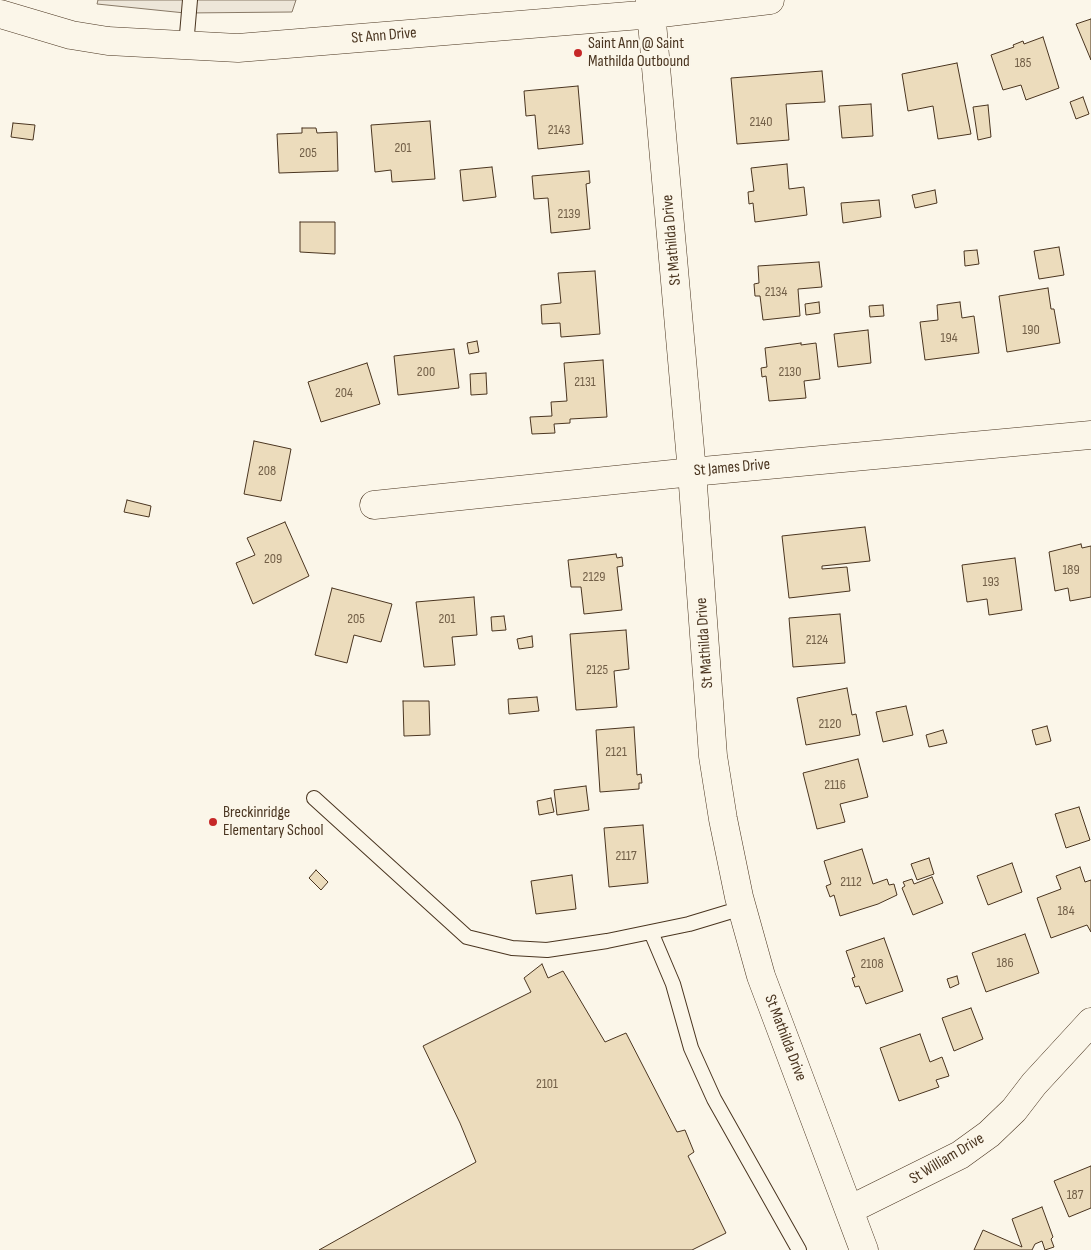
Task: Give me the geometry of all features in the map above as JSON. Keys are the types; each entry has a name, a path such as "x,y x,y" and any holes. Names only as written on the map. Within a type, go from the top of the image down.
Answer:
{"street":[{"name":"St Ann Drive","path":"0,14 48,29 99,39 238,48 652,7 770,0"},
{"name":"St Mathilda Drive","path":"652,7 692,472 713,756 723,820 742,908 761,976 864,1250"},
{"name":"St James Drive","path":"374,504 1091,435"},
{"name":"St William Drive","path":"850,1210 952,1159 989,1134 1014,1110 1074,1039 1091,1022"}],"lane":[{"path":"186,46 190,0"},
{"path":"314,798 467,937 512,948 547,950 607,941 689,924 742,908"},
{"path":"651,932 673,984 691,1048 714,1099 799,1250"}],"shaded area":[{"path":"98,0 296,0 292,12 185,13 97,4"}],"building":[{"path":"1091,19 1091,60 1076,24"},
{"path":"1043,37 1059,88 1026,100 1021,85 1003,90 991,55 1014,47 1013,45 1023,41 1024,44"},
{"path":"957,63 971,134 938,139 933,106 908,111 902,74"},
{"path":"822,71 825,102 786,104 789,140 737,144 731,78"},
{"path":"578,86 583,144 538,149 535,115 526,116 524,91"},
{"path":"1083,97 1089,114 1076,119 1070,102"},
{"path":"871,104 873,136 842,138 839,106"},
{"path":"988,105 991,137 978,140 973,107"},
{"path":"430,121 435,179 392,182 391,170 375,172 371,125"},
{"path":"13,123 35,125 33,140 11,137"},
{"path":"302,128 316,128 317,133 337,132 338,171 279,173 277,134 302,133"},
{"path":"787,164 789,189 804,187 807,215 755,222 753,203 749,204 748,192 754,191 751,168"},
{"path":"492,167 496,197 463,201 460,170"},
{"path":"589,171 590,183 586,184 590,229 551,233 548,198 534,199 532,176"},
{"path":"935,190 937,203 915,208 912,195"},
{"path":"879,200 881,217 843,223 841,203"},
{"path":"300,222 335,222 335,254 300,252"},
{"path":"1059,247 1064,275 1039,279 1034,251"},
{"path":"977,250 979,264 965,266 964,251"},
{"path":"819,262 822,287 798,289 800,316 763,320 760,296 755,296 754,284 759,283 758,266"},
{"path":"595,271 600,334 561,337 560,323 542,324 541,305 561,303 558,273"},
{"path":"1048,288 1051,309 1054,309 1060,343 1007,352 999,296"},
{"path":"819,302 820,313 806,315 805,304"},
{"path":"960,302 962,318 974,316 979,353 925,360 920,322 938,320 937,305"},
{"path":"883,305 884,316 870,317 869,306"},
{"path":"868,330 871,363 838,367 834,334"},
{"path":"477,341 479,352 469,354 467,343"},
{"path":"801,343 801,345 816,343 820,379 804,381 806,398 769,401 766,376 762,377 761,368 767,367 765,348"},
{"path":"454,349 459,388 398,395 394,356"},
{"path":"603,360 607,417 570,419 570,423 554,424 555,433 532,434 530,417 552,416 551,402 567,401 564,363"},
{"path":"367,363 380,404 321,422 308,382"},
{"path":"486,373 487,394 471,395 470,374"},
{"path":"254,441 291,449 281,501 244,494"},
{"path":"127,500 151,506 149,517 124,512"},
{"path":"285,522 309,576 253,604 236,563 255,555 247,538"},
{"path":"865,527 870,561 822,566 822,569 847,567 850,591 789,598 782,536"},
{"path":"1081,544 1082,548 1091,546 1091,597 1070,601 1068,588 1055,591 1049,552"},
{"path":"616,554 617,558 622,557 623,566 617,567 622,610 584,614 581,587 571,587 568,560"},
{"path":"1015,558 1022,610 989,615 987,599 967,602 962,565"},
{"path":"332,588 392,604 381,642 354,635 347,663 315,655"},
{"path":"474,597 477,635 452,637 455,665 424,667 416,602"},
{"path":"840,614 845,663 793,667 789,618"},
{"path":"504,616 506,630 492,631 491,617"},
{"path":"626,630 629,669 614,671 617,707 576,710 570,634"},
{"path":"532,636 533,647 519,649 517,639"},
{"path":"847,688 852,715 856,714 860,735 806,745 797,698"},
{"path":"537,697 539,711 509,714 508,699"},
{"path":"403,701 429,701 430,735 404,736"},
{"path":"906,706 913,735 883,742 876,712"},
{"path":"1047,726 1051,741 1036,745 1032,730"},
{"path":"634,727 637,775 641,774 642,783 639,783 639,789 600,792 596,730"},
{"path":"943,730 947,743 929,747 926,735"},
{"path":"858,759 868,797 840,804 845,822 817,829 803,773"},
{"path":"586,786 589,810 557,815 554,790"},
{"path":"551,798 554,812 539,815 537,801"},
{"path":"1079,807 1090,840 1066,848 1055,814"},
{"path":"643,825 648,883 609,887 604,828"},
{"path":"862,849 873,884 887,879 889,885 894,884 897,895 878,904 840,916 834,895 830,897 826,886 831,884 824,861"},
{"path":"929,858 934,874 917,880 911,864"},
{"path":"1012,863 1022,892 988,905 977,876"},
{"path":"1080,867 1085,882 1091,880 1091,932 1087,925 1051,938 1037,898 1061,889 1056,876"},
{"path":"316,870 328,882 321,890 309,878"},
{"path":"572,875 576,909 536,914 531,881"},
{"path":"932,877 943,903 913,915 902,888 905,886 903,882 912,879 914,884"},
{"path":"1025,934 1039,973 986,992 972,953"},
{"path":"884,938 903,991 866,1004 859,986 855,987 852,978 855,977 846,951"},
{"path":"542,964 548,978 563,971 605,1042 626,1033 677,1132 685,1130 694,1152 688,1156 726,1233 692,1250 319,1250 476,1162 460,1123 423,1046 531,992 524,978"},
{"path":"957,976 959,984 950,988 947,979"},
{"path":"971,1008 983,1039 954,1051 942,1018"},
{"path":"920,1034 930,1062 942,1057 949,1076 936,1080 939,1087 899,1101 880,1048"},
{"path":"1091,1166 1091,1208 1069,1217 1054,1181"},
{"path":"1042,1207 1053,1237 1051,1239 1054,1247 1045,1250 1042,1241 1035,1244 1032,1250 974,1250 983,1230 1022,1247 1012,1219"}],"place":[{"name":"Saint Ann @ Saint Mathilda Outbound","path":"578,53"},
{"name":"Breckinridge Elementary School","path":"213,822"}]}
